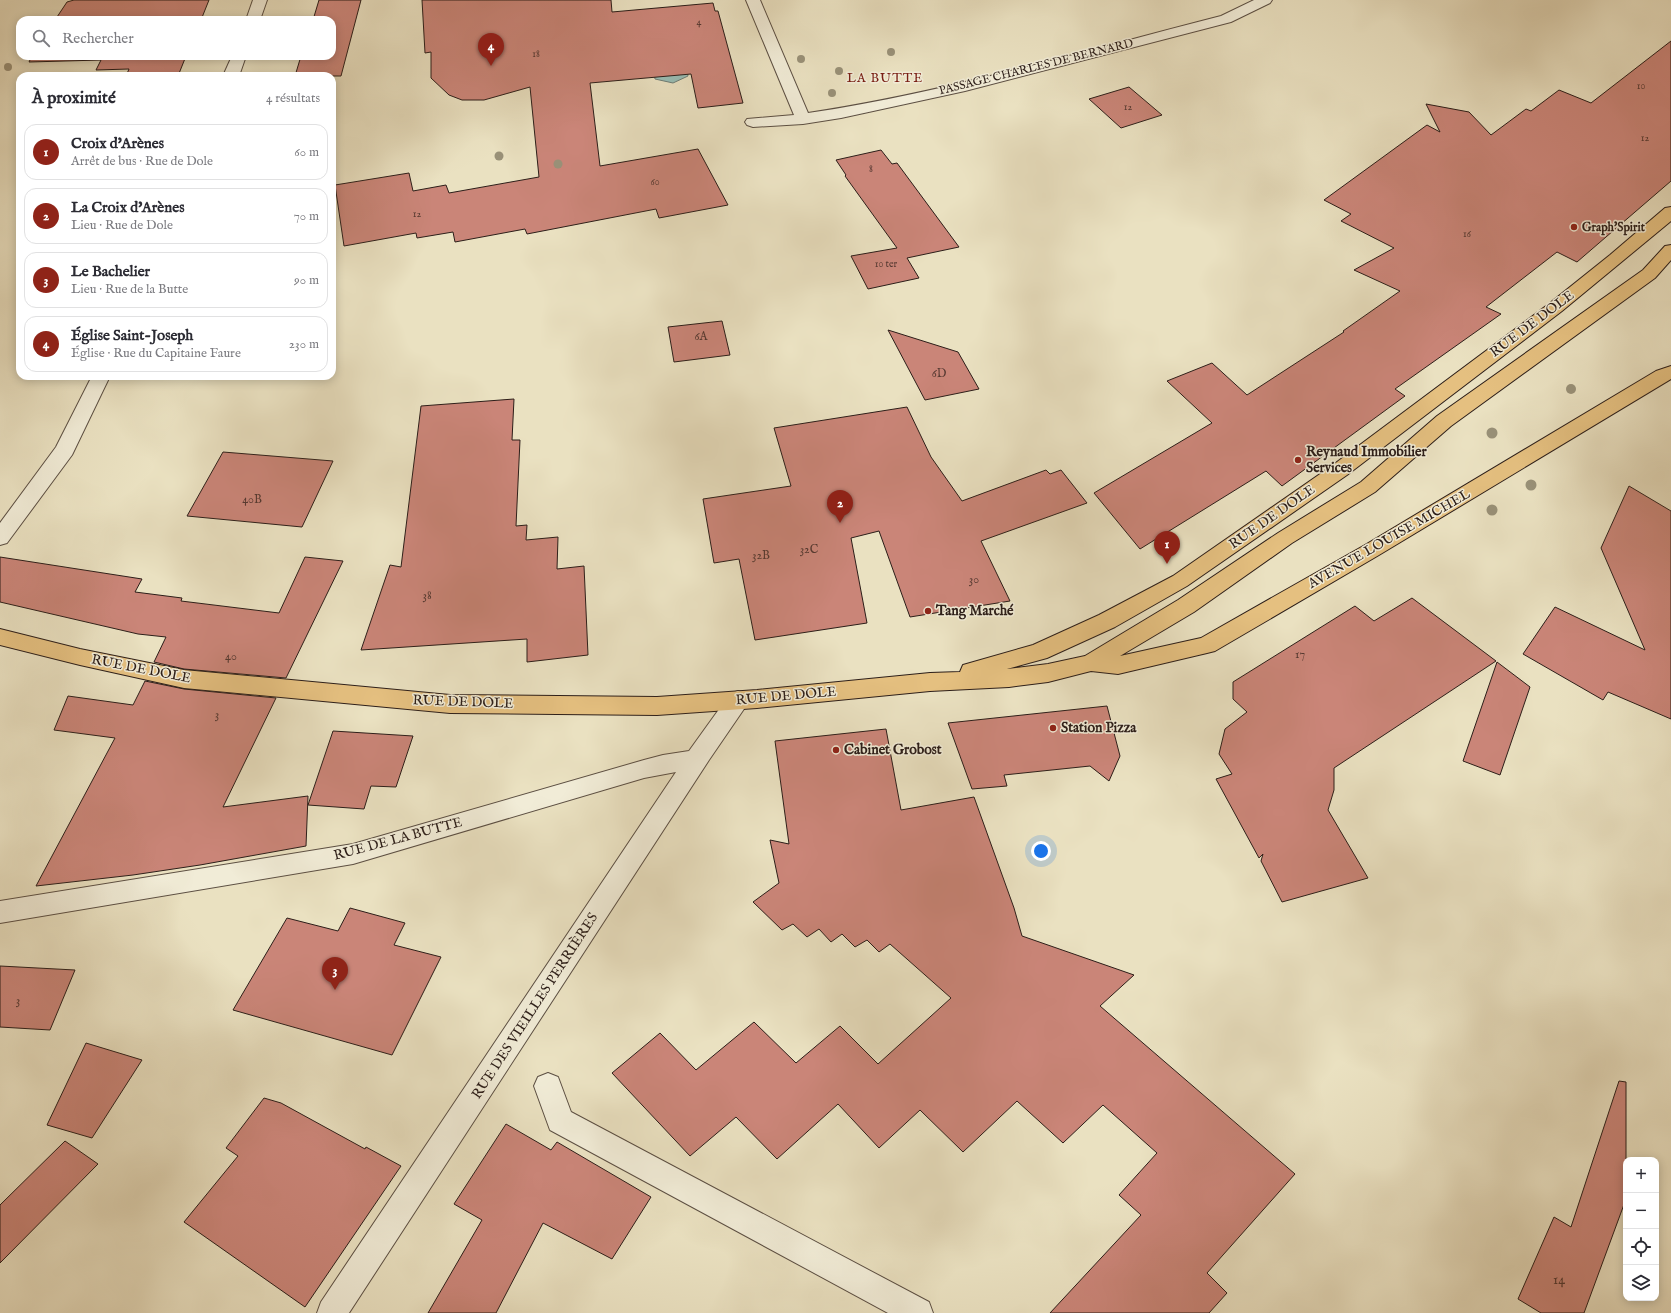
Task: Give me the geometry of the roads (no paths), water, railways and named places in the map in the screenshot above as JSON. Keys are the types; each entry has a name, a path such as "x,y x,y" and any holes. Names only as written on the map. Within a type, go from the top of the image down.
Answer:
{"main road":[{"name":"RUE DE DOLE","path":"930,682 1039,652 1107,621 1180,582 1340,470 1556,307 1616,259 1671,212"},
{"name":"RUE DE DOLE","path":"0,637 80,657 184,679 304,692 450,704 657,706 930,682 1009,678 1048,673 1091,663 1186,606 1285,538 1368,487 1444,421 1649,274 1671,250"},
{"name":"AVENUE LOUISE MICHEL","path":"1091,663 1118,665 1207,644 1372,550 1663,375 1671,372"}],"street":[{"path":"254,16 260,0"},
{"path":"753,0 803,118"},
{"name":"PASSAGE CHARLES DE BERNARD","path":"753,122 840,113 965,86 1226,19 1265,0"},
{"path":"233,72 237,60"},
{"path":"0,538 65,450 99,380"},
{"name":"RUE DES VIEILLES PERRIÈRES","path":"332,1313 696,760 738,700"},
{"name":"RUE DE LA BUTTE","path":"0,912 353,854 644,769 663,764 696,760"},
{"path":"548,1086 560,1120 918,1313"}],"water":[{"path":"686,66 688,76 673,83 655,79 653,69"}],"place":[{"name":"Église Saint-Joseph","path":"491,66"},
{"name":"Graph'Spirit","path":"1574,227"},
{"name":"Reynaud Immobilier Services","path":"1298,460"},
{"name":"La Croix d'Arènes","path":"840,523"},
{"name":"Croix d'Arènes","path":"1167,564"},
{"name":"Tang Marché","path":"928,611"},
{"name":"Station Pizza","path":"1053,728"},
{"name":"Cabinet Grobost","path":"836,750"},
{"name":"Le Bachelier","path":"335,990"}],"district":[{"name":"LA BUTTE","path":"885,78"}]}
